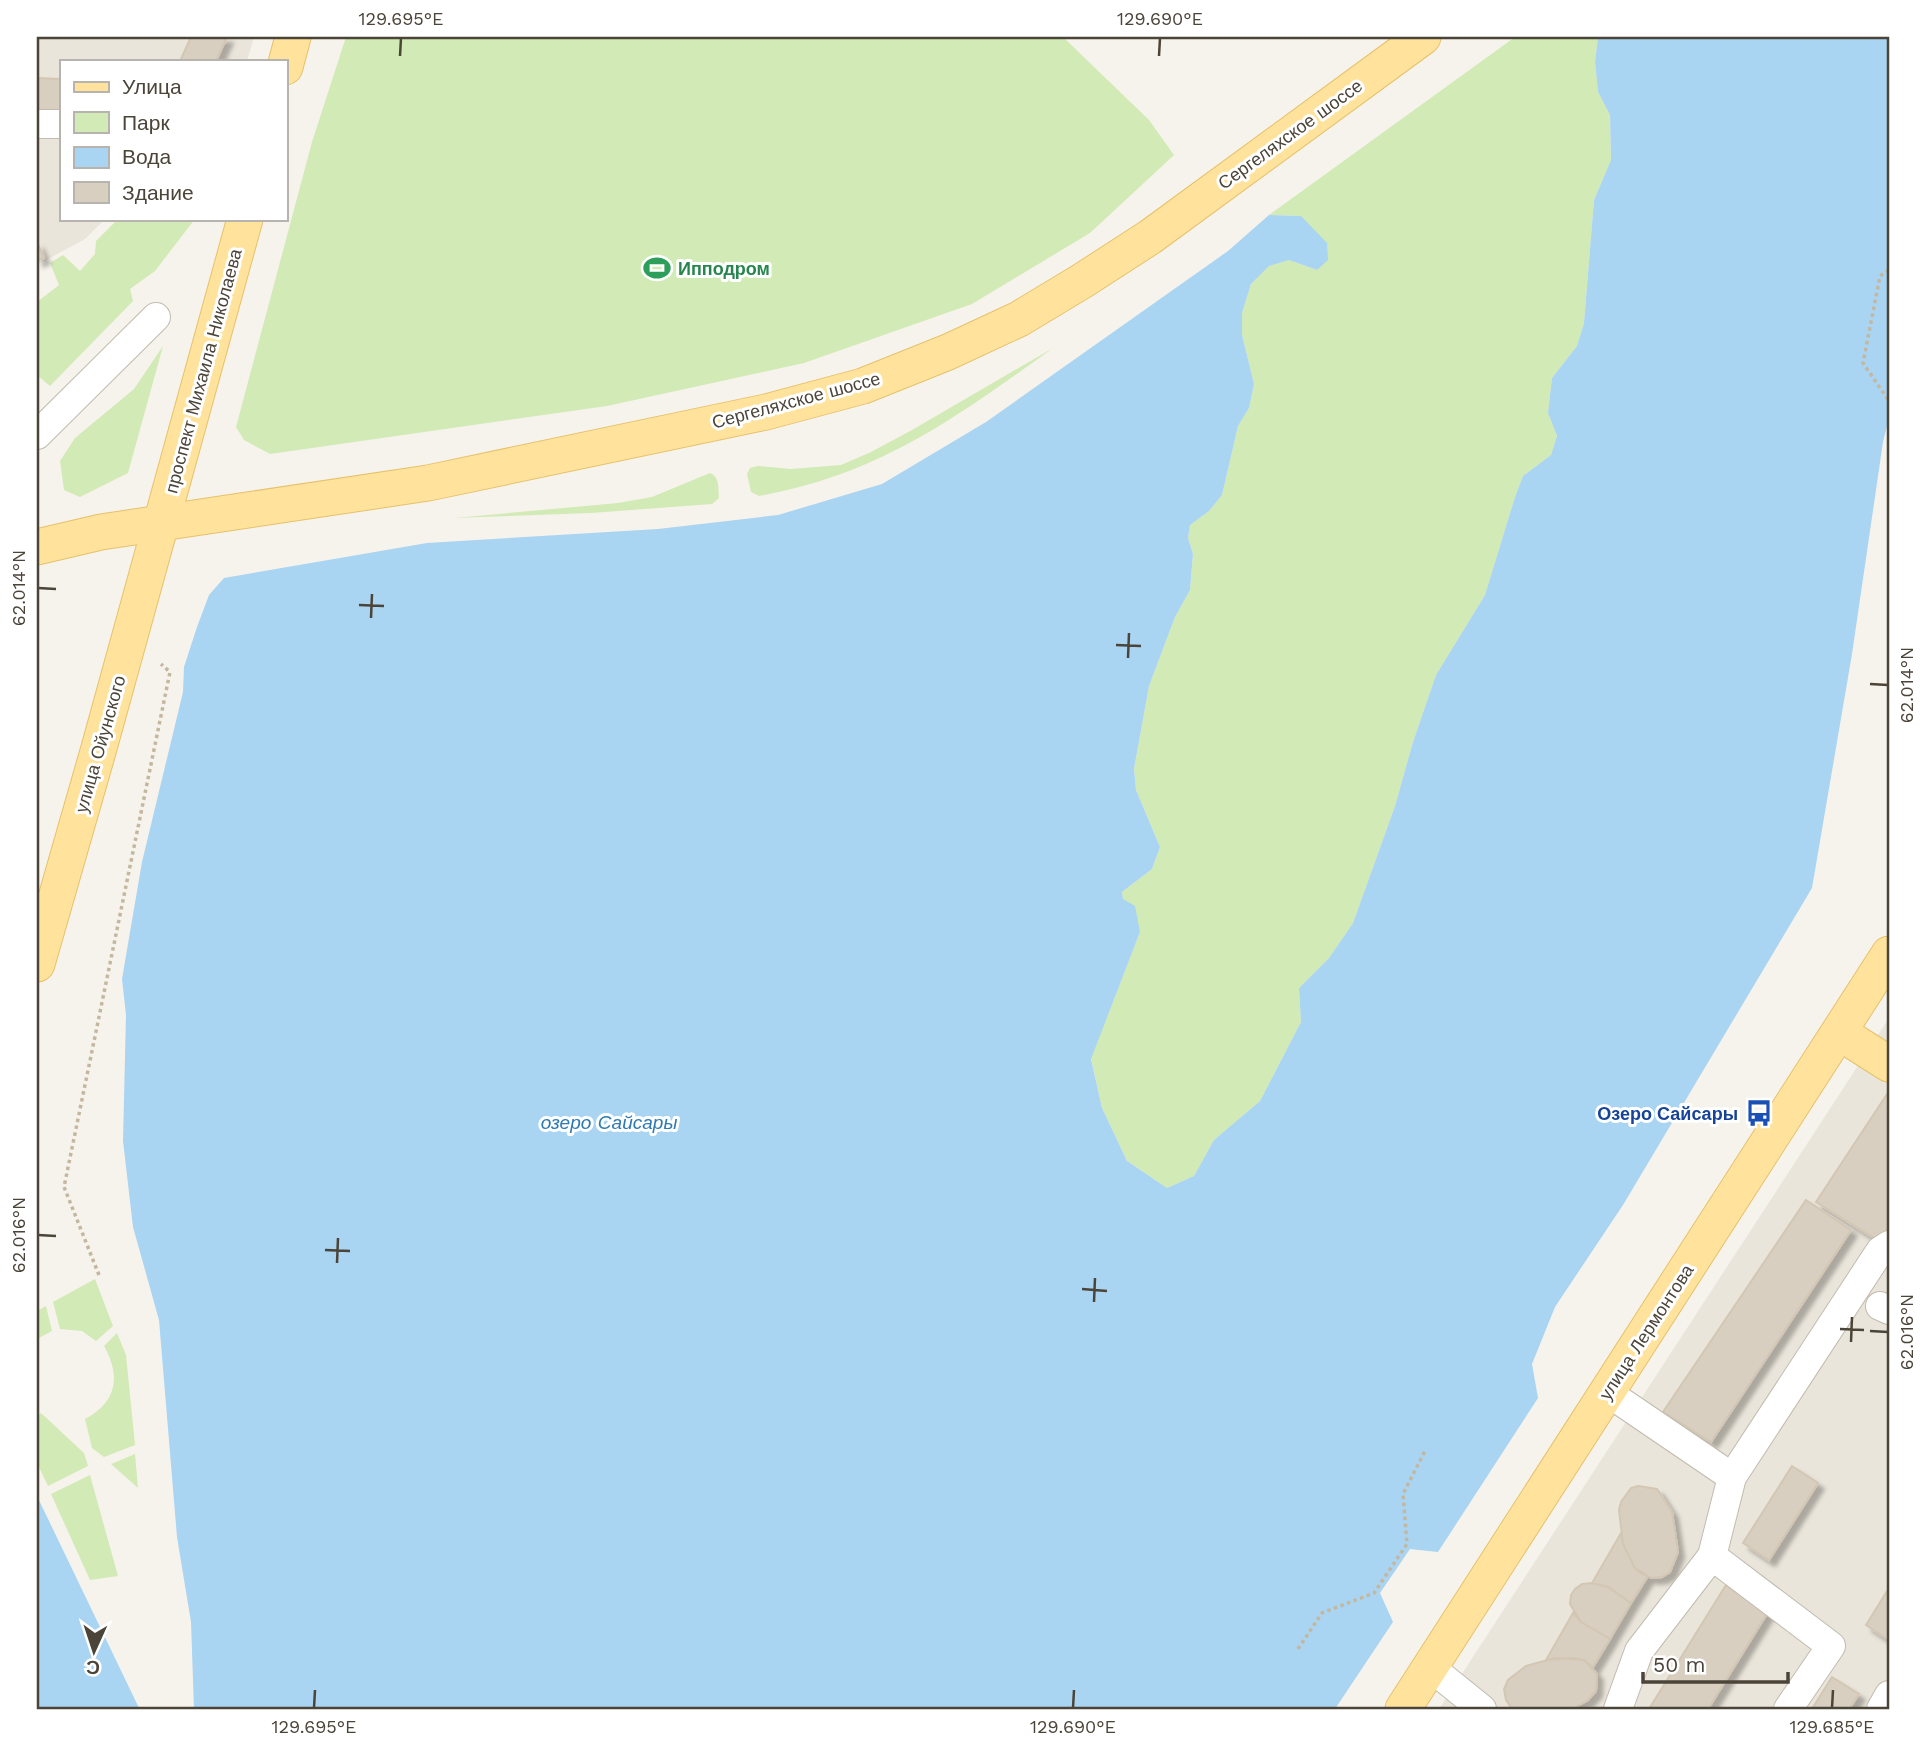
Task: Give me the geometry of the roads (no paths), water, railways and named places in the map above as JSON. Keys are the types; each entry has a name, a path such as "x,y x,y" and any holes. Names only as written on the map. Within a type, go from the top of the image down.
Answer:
{"main road":[{"path":"287,60 293,37"},
{"name":"Сергеляхское шоссе","path":"37,547 101,532 428,483 766,412 863,386 948,352 1019,319 1082,281 1150,237 1423,37"},
{"name":"проспект Михаила Николаева","path":"161,523 245,220"},
{"name":"улица Ойунского","path":"37,964 161,523"},
{"name":"улица Лермонтова","path":"1403,1709 1889,954"},
{"path":"1840,1033 1889,1064"}],"lane":[{"path":"37,124 60,124"},
{"path":"37,435 156,317"},
{"path":"1618,1709 1639,1651 1712,1556 1732,1477 1880,1251 1889,1245"},
{"path":"1607,1392 1732,1477"},
{"path":"1712,1556 1831,1646 1788,1709"},
{"path":"1430,1667 1475,1707"},
{"path":"1881,1709 1889,1695"}],"water":[{"name":"озеро Сайсары","path":"1598,37 1889,37 1889,418 1883,442 1852,654 1812,888 1623,1205 1555,1307 1532,1364 1538,1398 1438,1552 1410,1549 1380,1593 1393,1622 1335,1709 194,1709 191,1622 177,1537 159,1320 133,1227 123,1141 126,1015 122,979 142,862 183,692 184,667 209,595 224,578 427,543 658,529 778,515 882,484 986,422 1228,251 1269,215 1301,216 1327,243 1328,260 1317,270 1289,260 1269,266 1251,284 1242,313 1242,335 1254,384 1249,408 1238,426 1222,495 1209,511 1190,525 1188,538 1193,554 1190,590 1175,617 1149,686 1134,769 1136,790 1160,847 1152,869 1122,892 1123,899 1135,906 1140,932 1091,1059 1102,1108 1127,1161 1167,1188 1194,1176 1214,1140 1260,1101 1301,1022 1299,988 1329,958 1353,923 1395,806 1436,675 1485,595 1523,476 1551,455 1557,436 1548,413 1552,378 1577,346 1584,323 1594,200 1611,160 1610,115 1598,92 1595,62"},
{"path":"37,1496 139,1708 139,1709 37,1709"}],"place":[{"name":"Ипподром","path":"657,268"},
{"name":"Озеро Сайсары","path":"1759,1113"}]}
